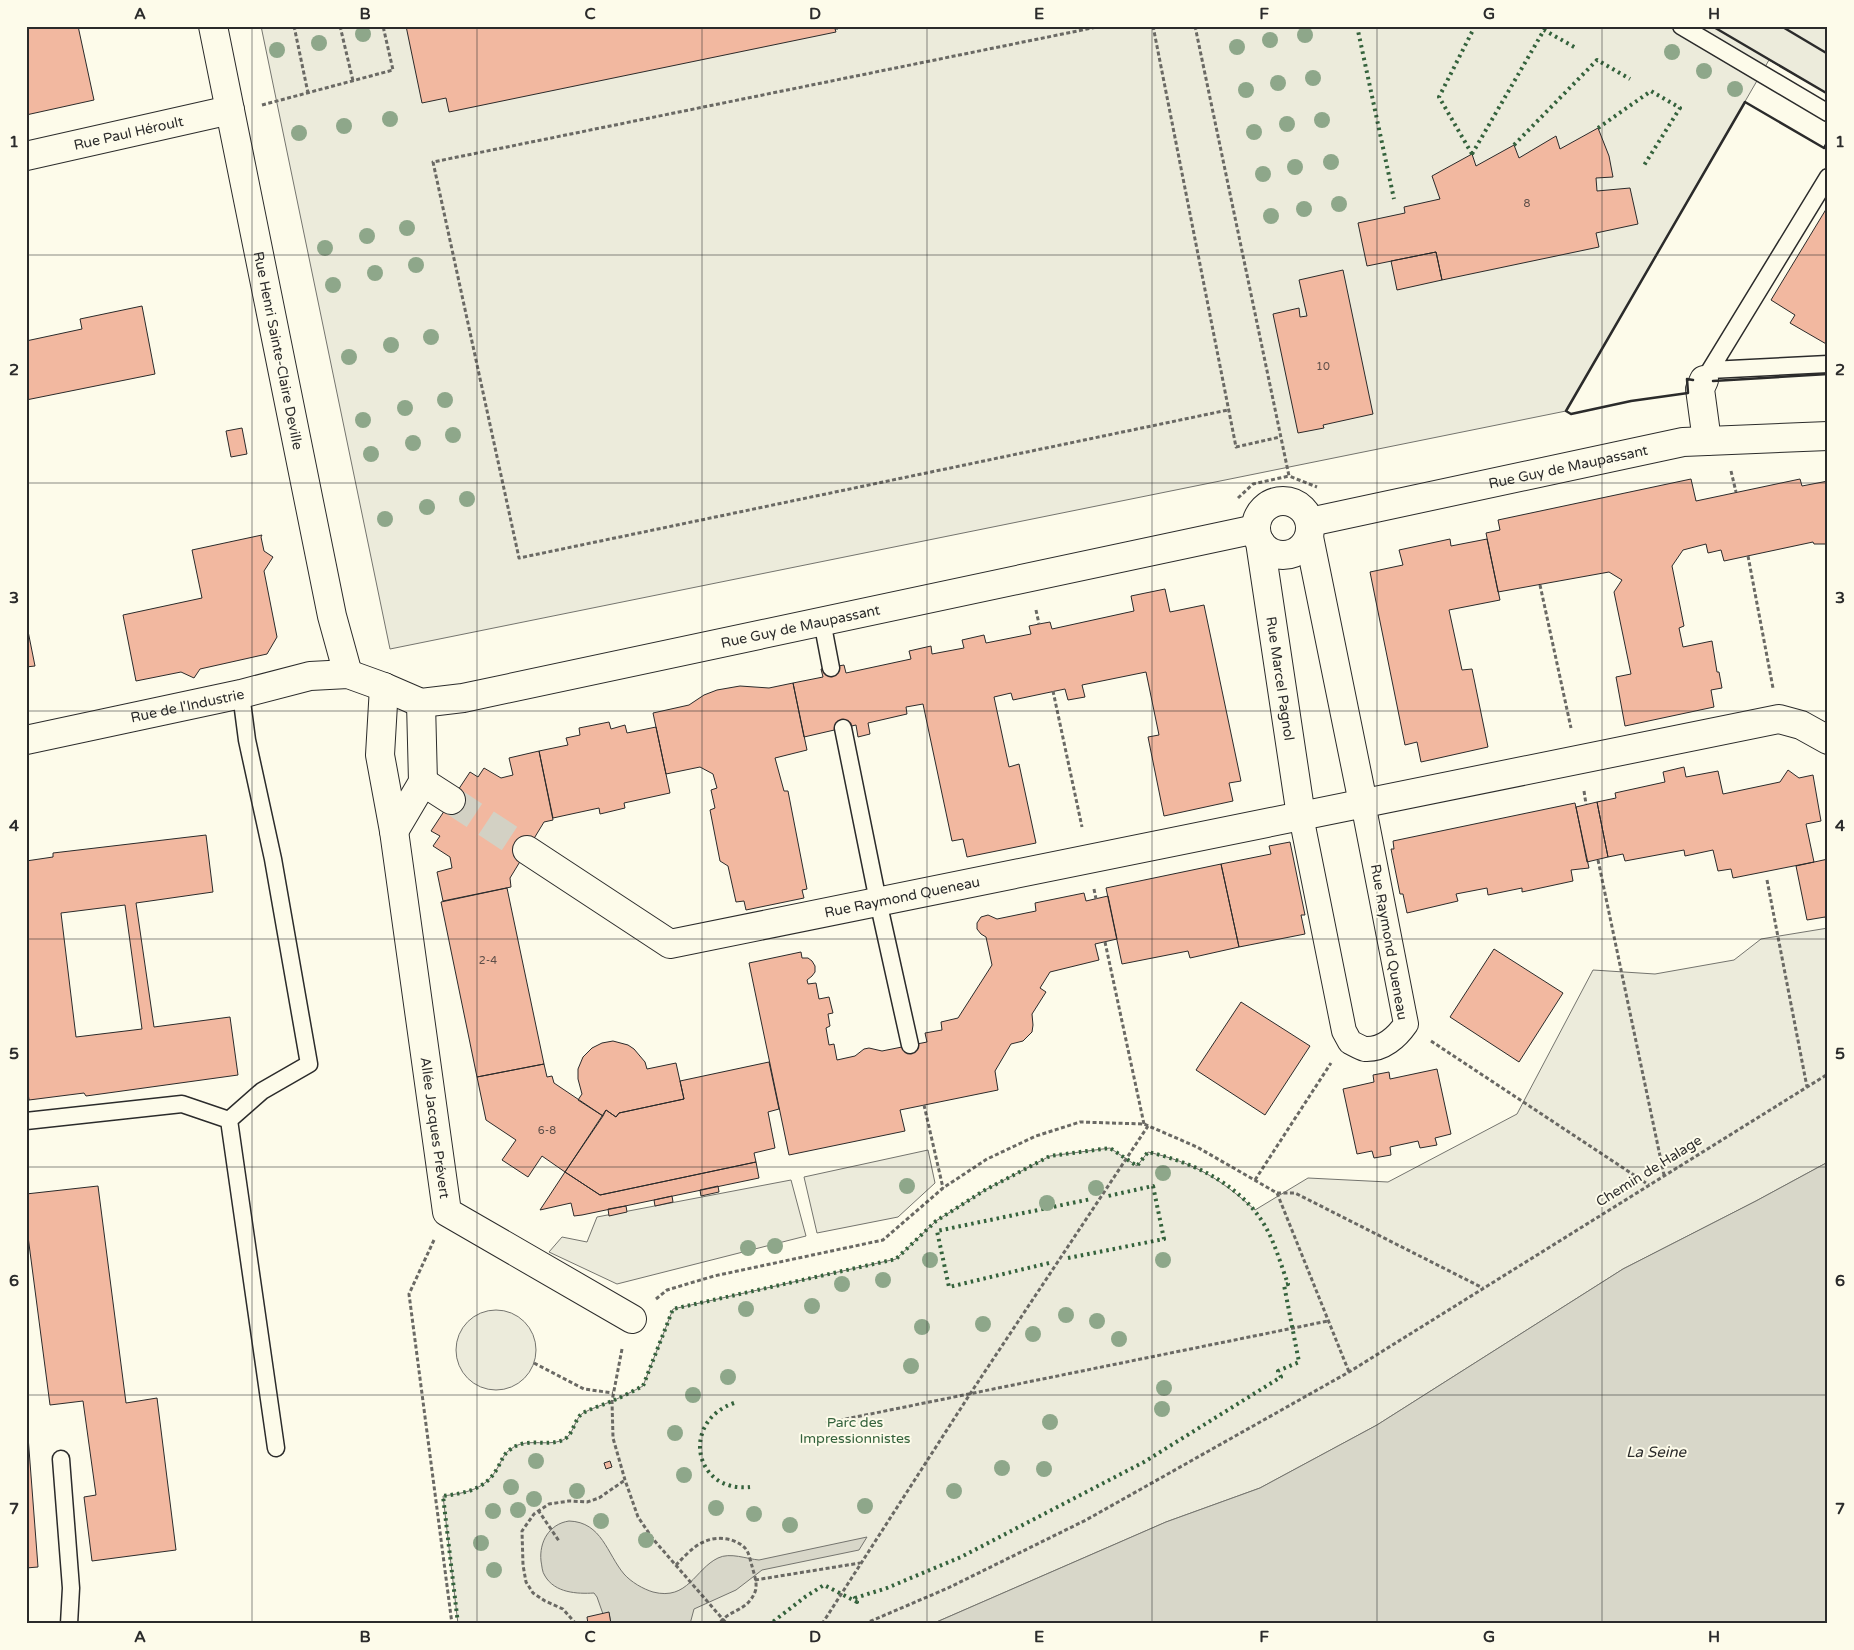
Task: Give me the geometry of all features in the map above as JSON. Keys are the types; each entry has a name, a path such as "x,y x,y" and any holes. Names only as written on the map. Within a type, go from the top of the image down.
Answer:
{"street":[{"name":"Rue Henri Sainte-Claire Deville","path":"213,26 243,108 332,616 348,674"},
{"name":"Rue Paul Héroult","path":"26,156 243,108"},
{"path":"1707,375 1700,389 1707,441"},
{"name":"Rue Guy de Maupassant","path":"1316,526 1683,442 1828,436"},
{"path":"1316,526 1298,551 1286,555 1276,554 1266,548 1258,535 1258,516 1271,503 1292,502 1303,509 1316,526 1363,803"},
{"name":"Rue Guy de Maupassant","path":"420,703 463,698 822,621 1258,535"},
{"name":"Rue Marcel Pagnol","path":"1258,535 1301,816"},
{"path":"348,674 420,703 423,782 394,831"},
{"name":"Rue de l'Industrie","path":"26,740 240,694 310,676 348,674"},
{"name":"Allée Jacques Prévert","path":"384,687 380,756 394,831 447,1212 632,1319"},
{"path":"1779,718 1801,725 1828,740"},
{"name":"Rue Raymond Queneau","path":"527,850 670,944 1779,718"},
{"path":"423,782 451,800"},
{"name":"Rue Raymond Queneau","path":"1347,1037 1350,1042 1365,1048 1382,1046 1397,1036 1406,1024 1363,803"},
{"path":"1301,816 1344,1031 1347,1037"}],"lane":[{"path":"1681,26 1828,112"},
{"path":"1707,375 1828,177"},
{"path":"1707,375 1828,364"},
{"path":"822,621 831,668"},
{"path":"230,1120 262,1091 309,1064 273,859 247,740 240,694"},
{"path":"844,728 878,901 910,1045"},
{"path":"26,1121 182,1104 230,1120"},
{"path":"230,1120 276,1448"},
{"path":"61,1459 71,1588 70,1624"}],"path":[{"path":"294,26 308,93"},
{"path":"340,26 354,81"},
{"path":"243,108 393,70 383,26"},
{"path":"1102,26 433,162 519,558 1228,410"},
{"path":"1153,26 1236,447 1280,437"},
{"path":"1195,26 1288,476 1317,487 1316,526"},
{"path":"1748,556 1779,718"},
{"path":"1540,585 1586,804"},
{"path":"1053,691 1096,899"},
{"path":"1598,860 1664,1176"},
{"path":"1767,880 1807,1086"},
{"path":"822,1624 1146,1125 1105,942"},
{"path":"1406,1024 1649,1185"},
{"path":"1255,1180 1347,1037"},
{"name":"Chemin de Halage","path":"864,1624 948,1588 1086,1520 1349,1372 1828,1074"},
{"path":"924,1105 943,1188"},
{"path":"728,1624 653,1539 638,1517 613,1438 613,1393 621,1353 632,1319 667,1290 714,1276 883,1240 943,1188 987,1159 1036,1136 1080,1122 1146,1125 1197,1147 1277,1193 1294,1193 1483,1288"},
{"path":"1277,1193 1349,1372"},
{"path":"447,1212 409,1294 452,1624"},
{"path":"826,1423 1328,1321"},
{"path":"534,1363 584,1388 613,1393"},
{"path":"576,1624 563,1609 533,1593 526,1582 523,1566 522,1531 538,1510 549,1504 568,1500 587,1502 599,1498 625,1480"},
{"path":"538,1510 560,1541"},
{"path":"676,1565 688,1552 704,1541 720,1538 734,1541 746,1549 756,1589 750,1602 723,1618 719,1624"},
{"path":"755,1580 861,1563"}],"green space":[{"path":"261,26 1828,26 1828,94 1769,60 1566,411 390,649"},
{"name":"Parc des Impressionnistes","path":"1828,928 1828,1162 1623,1269 1377,1425 1260,1488 1166,1522 932,1624 458,1624 443,1496 467,1492 487,1481 493,1475 505,1455 517,1445 550,1443 563,1440 570,1435 583,1413 643,1386 673,1309 896,1259 936,1221 985,1190 1050,1156 1110,1148 1137,1166 1148,1152 1165,1156 1193,1167 1218,1180 1255,1210 1308,1178 1388,1182 1517,1114 1593,970 1655,974 1734,960 1761,939"},
{"path":"928,1150 935,1183 898,1217 817,1233 804,1177"},
{"path":"791,1180 806,1236 617,1284 549,1252 562,1237 587,1242 597,1217"},
{"path":"496,1310 511,1313 524,1322 533,1335 536,1350 533,1365 524,1378 511,1387 496,1390 481,1387 468,1378 459,1365 456,1350 459,1335 468,1322 481,1313"}],"water":[{"name":"La Seine","path":"1828,1162 1828,1624 932,1624 1166,1522 1260,1488 1377,1425 1623,1269"},
{"path":"569,1521 589,1527 596,1533 618,1566 630,1580 649,1591 665,1594 683,1588 710,1563 723,1556 759,1560 867,1537 859,1550 762,1570 736,1590 694,1609 690,1624 611,1624 609,1613 603,1614 594,1593 574,1593 560,1589 549,1582 543,1573 541,1554 547,1535 556,1526"}],"building":[{"path":"26,26 78,26 94,100 26,115"},
{"path":"406,26 837,26 838,29 835,29 836,32 449,112 446,98 422,103"},
{"path":"1598,128 1609,156 1613,177 1596,178 1597,191 1630,188 1638,224 1596,233 1599,247 1442,280 1436,252 1367,266 1358,223 1405,213 1404,207 1440,199 1432,176 1472,154 1476,166 1514,145 1519,158 1556,136 1560,149"},
{"path":"1828,206 1828,345 1790,323 1795,315 1771,300"},
{"path":"1436,252 1442,280 1397,290 1391,261"},
{"path":"1343,270 1373,414 1323,425 1324,428 1298,433 1273,314 1299,308 1300,317 1307,316 1299,280"},
{"path":"142,306 155,374 26,400 26,341 82,329 80,319"},
{"path":"242,428 247,454 231,457 226,431"},
{"path":"1691,479 1696,501 1800,479 1802,486 1828,481 1828,544 1814,544 1813,542 1724,561 1721,550 1708,553 1706,544 1683,550 1672,566 1684,626 1679,628 1683,647 1712,641 1717,672 1719,672 1722,688 1711,690 1714,707 1625,726 1616,677 1631,674 1614,592 1622,580 1609,572 1498,592 1486,533 1500,530 1498,520"},
{"path":"262,535 264,551 273,557 264,571 277,637 267,654 200,669 194,678 181,672 136,681 123,615 202,598 192,550"},
{"path":"1450,539 1451,546 1487,539 1500,600 1449,610 1462,670 1472,669 1488,747 1421,762 1417,742 1405,745 1370,572 1403,565 1399,550"},
{"path":"1165,589 1170,612 1204,605 1241,781 1229,783 1233,801 1164,816 1148,737 1159,735 1146,672 1082,685 1085,697 1068,700 1065,689 1013,700 1011,693 994,697 1009,767 1019,764 1036,843 967,857 963,839 952,841 923,704 906,707 907,714 868,723 870,734 858,737 856,725 804,737 793,683 823,677 821,669 844,665 846,673 911,659 909,651 931,646 932,654 964,648 962,640 984,635 986,643 1031,634 1029,626 1050,622 1052,629 1134,611 1131,596"},
{"path":"26,621 35,666 26,667"},
{"path":"793,683 807,750 775,758 784,791 788,791 807,889 802,890 804,898 746,910 744,901 736,902 728,866 720,861 710,810 715,808 711,790 717,788 713,774 700,767 666,774 653,713 689,705 704,695 717,690 740,686 769,688"},
{"path":"609,722 611,729 625,725 627,733 656,727 670,793 624,803 625,808 600,814 599,808 553,818 539,751 568,745 566,738 580,735 579,728"},
{"path":"539,751 553,820 544,822 510,878 511,887 443,901 437,872 452,868 450,857 433,846 440,836 431,831 470,772 478,777 484,768 501,778 513,775 509,758"},
{"path":"1684,767 1686,777 1718,771 1723,794 1780,782 1788,770 1799,778 1813,775 1821,821 1806,824 1814,862 1733,878 1731,869 1718,871 1713,850 1685,856 1684,850 1625,861 1623,854 1608,857 1597,802 1616,798 1615,793 1665,782 1663,772"},
{"path":"1597,802 1608,857 1587,862 1576,807"},
{"path":"1575,803 1589,868 1571,870 1573,881 1522,892 1522,888 1488,895 1487,888 1456,894 1458,901 1407,913 1403,894 1400,894 1391,849 1394,849 1393,841"},
{"path":"206,835 213,892 136,903 154,1027 230,1017 238,1075 86,1096 84,1093 29,1100 26,1080 26,861 53,857 53,853","holes":["125,905 142,1029 76,1037 61,913"]},
{"path":"1290,842 1305,915 1301,915 1305,934 1239,947 1221,864 1271,854 1269,846"},
{"path":"1828,859 1828,925 1825,917 1807,920 1796,866"},
{"path":"1221,864 1239,947 1190,958 1188,951 1122,964 1106,888"},
{"path":"507,888 544,1064 477,1077 441,902"},
{"path":"1084,893 1086,901 1108,896 1117,939 1095,944 1099,960 1050,972 1040,988 1046,992 1032,1014 1032,1032 1023,1041 1011,1044 995,1071 998,1090 900,1110 905,1131 789,1155 749,963 801,952 802,958 808,958 812,961 815,966 815,972 807,980 808,984 816,983 819,999 829,997 833,1013 828,1014 830,1026 826,1028 829,1045 834,1044 837,1060 855,1056 864,1049 869,1048 882,1051 927,1042 925,1033 942,1030 941,1022 958,1018 992,965 986,937 977,929 977,923 981,917 988,915 997,919 1036,911 1035,903"},
{"path":"1494,949 1563,993 1519,1062 1450,1017"},
{"path":"1241,1002 1310,1046 1265,1115 1196,1070"},
{"path":"613,1041 628,1045 634,1049 645,1062 647,1069 676,1063 684,1099 619,1113 616,1117 606,1110 603,1116 578,1100 582,1094 578,1079 578,1069 583,1057 592,1048 602,1043"},
{"path":"769,1062 779,1109 768,1112 775,1148 754,1153 756,1162 600,1195 565,1172 606,1110 616,1117 619,1113 684,1099 680,1081"},
{"path":"544,1064 547,1077 552,1076 554,1083 603,1116 565,1172 542,1156 528,1177 502,1160 516,1140 486,1120 477,1077"},
{"path":"1437,1069 1451,1134 1435,1138 1437,1145 1420,1148 1418,1141 1390,1147 1391,1155 1374,1158 1372,1151 1357,1154 1343,1089 1374,1082 1373,1075 1389,1072 1390,1079"},
{"path":"756,1162 759,1178 582,1215 574,1216 571,1203 540,1210 565,1172 600,1195"},
{"path":"98,1186 126,1403 157,1398 176,1550 92,1561 84,1497 96,1495 83,1401 50,1405 26,1221 26,1194"},
{"path":"718,1186 719,1192 701,1196 700,1190"},
{"path":"672,1196 673,1202 655,1206 654,1200"},
{"path":"626,1206 627,1212 609,1216 608,1209"},
{"path":"26,1410 38,1567 26,1568"},
{"path":"610,1461 612,1467 606,1469 604,1463"},
{"path":"609,1612 611,1624 588,1624 587,1617"}],"tunnel":[{"path":"451,800 527,850"}],"hedge":[{"path":"1357,26 1394,199"},
{"path":"1472,154 1439,97 1475,26"},
{"path":"1472,154 1544,30 1576,48"},
{"path":"1514,145 1597,60 1630,79"},
{"path":"1598,128 1651,91 1680,108 1643,167"},
{"path":"458,1624 443,1496 467,1492 487,1481 493,1475 505,1455 517,1445 550,1443 563,1440 570,1434 580,1415 643,1386 673,1309 896,1259 936,1221 985,1190 1050,1156 1110,1148 1137,1166 1148,1152 1165,1156 1214,1177 1243,1198 1255,1211 1272,1240 1288,1284 1284,1285 1299,1362 1278,1371 1281,1377 1144,1462 961,1557 887,1588 855,1598 857,1602 824,1585 770,1624"},
{"path":"1068,1258 1164,1239 1153,1186 1108,1196"},
{"path":"1049,1263 949,1287 937,1231 1091,1199"},
{"path":"734,1403 717,1412 706,1425 701,1440 701,1454 706,1468 716,1479 731,1486 750,1487"}],"wall":[{"path":"1712,26 1828,94"},
{"path":"1781,26 1828,54"},
{"path":"1693,380 1687,379 1688,393 1631,401 1571,414 1566,411 1745,102 1824,148 1828,141"},
{"path":"1713,381 1828,374"}]}
